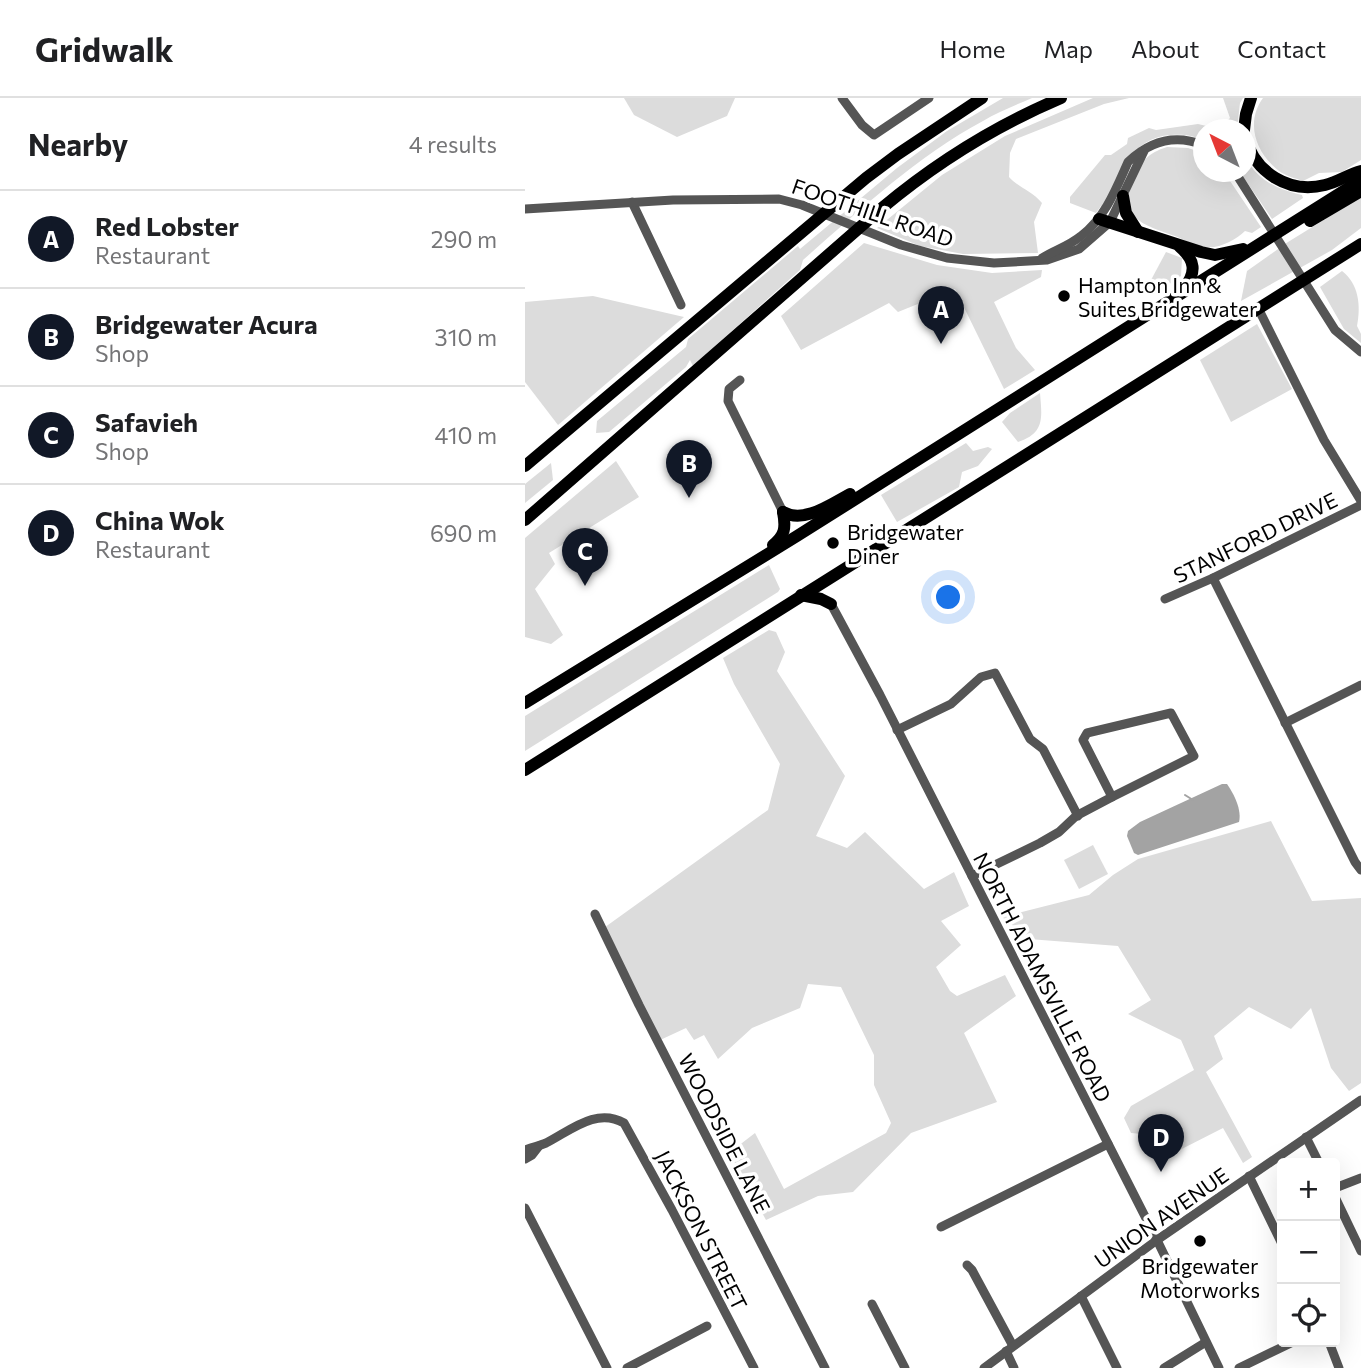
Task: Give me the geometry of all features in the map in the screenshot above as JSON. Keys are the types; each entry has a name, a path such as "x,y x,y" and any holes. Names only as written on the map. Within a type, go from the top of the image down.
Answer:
{"highway":[{"path":"525,466 866,178 982,98"},
{"path":"525,520 862,225 923,175 982,136 1061,98"},
{"path":"1245,119 1251,98"},
{"path":"1256,161 1272,177 1291,185 1321,186 1361,171"},
{"path":"525,703 1361,180"},
{"path":"1205,278 1217,278 1361,191"},
{"path":"1123,196 1126,213 1139,232"},
{"path":"1105,220 1180,247 1216,255 1253,247"},
{"path":"1319,269 1361,234"},
{"path":"525,770 1361,244"},
{"path":"1175,296 1191,279 1193,268 1192,259 1180,247"},
{"path":"783,512 795,517 804,516 885,480"},
{"path":"747,566 782,538 786,525 783,512"},
{"path":"831,604 829,592 835,574"},
{"path":"801,595 831,604"}],"street":[{"path":"842,98 862,125 874,135 929,98"},
{"name":"FOOTHILL ROAD","path":"1105,220 1128,162 1156,143 1175,139 1193,142"},
{"name":"FOOTHILL ROAD","path":"525,209 765,197 802,205 921,252 963,260 1016,262 1059,257 1079,249 1123,196 1144,151"},
{"path":"1241,182 1335,330 1361,352"},
{"path":"632,202 681,305"},
{"path":"1258,308 1324,440 1361,503"},
{"path":"740,380 729,389 728,401 783,512"},
{"name":"STANFORD DRIVE","path":"1165,599 1213,578 1361,503"},
{"path":"1213,578 1361,870"},
{"name":"NORTH ADAMSVILLE ROAD","path":"831,604 1157,1240 1219,1368"},
{"path":"897,730 951,704 981,677 995,673 1030,739 1043,748 1078,816"},
{"path":"1285,723 1361,685"},
{"path":"972,876 1040,843 1078,816 1193,756 1171,713 1087,733 1083,740 1112,797"},
{"name":"WOODSIDE LANE","path":"595,914 825,1368"},
{"name":"UNION AVENUE","path":"984,1368 1157,1240 1361,1100"},
{"name":"JACKSON STREET","path":"539,1146 596,1118 610,1118 624,1123 754,1368"},
{"path":"1306,1137 1316,1158"},
{"path":"941,1227 1108,1144"},
{"path":"525,1150 539,1146"},
{"path":"525,1159 539,1146"},
{"path":"1249,1176 1277,1234"},
{"path":"1340,1186 1361,1178"},
{"path":"1340,1207 1361,1251"},
{"path":"525,1208 607,1368"},
{"path":"967,1265 972,1270 1009,1349 1014,1368"},
{"path":"1081,1296 1117,1368"},
{"path":"872,1304 905,1368"},
{"path":"627,1368 707,1326"},
{"path":"1164,1368 1206,1342"},
{"path":"1239,1368 1283,1347"},
{"path":"1331,1347 1339,1368"}],"shaded area":[{"path":"624,98 735,98 727,116 677,137 634,115"},
{"path":"1003,98 1032,98 958,135 912,168 803,260 800,270 693,366 690,360 686,367 609,432 596,433 597,421 686,347 688,339 798,246 800,249 897,168 947,131"},
{"path":"1093,98 1129,98 1104,104 1016,139 1010,153 1009,177 1042,203 1034,222 1038,253 963,254 920,246 877,228 942,175 1005,136"},
{"path":"1223,98 1243,98 1238,119 1230,118"},
{"path":"1263,98 1361,98 1361,160 1342,172 1319,173 1303,181 1282,173 1266,158 1256,139 1254,118"},
{"path":"1193,125 1193,136 1157,137 1136,150 1121,171 1103,207 1096,213 1070,203 1070,197 1105,155 1111,155 1127,144 1128,138 1149,128 1156,130"},
{"path":"1167,147 1193,150 1193,182 1231,182 1261,227 1252,233 1245,231 1221,245 1206,247 1153,228 1136,218 1128,203 1129,192 1143,163 1155,152"},
{"path":"1256,172 1277,187 1302,195 1303,198 1272,219 1247,182 1256,182"},
{"path":"1361,197 1361,228 1332,250 1241,301 1247,271"},
{"path":"864,243 937,265 992,273 1042,270 1041,277 994,302 1016,348 1035,370 1004,389 955,289 898,312 889,303 801,350 781,316"},
{"path":"1166,252 1182,258 1181,276 1151,294 1151,280"},
{"path":"1342,271 1352,282 1357,296 1357,326 1361,343 1344,329 1320,287"},
{"path":"593,296 684,317 558,425 525,382 525,302"},
{"path":"1257,324 1292,389 1231,422 1200,360"},
{"path":"1040,393 1040,424 1033,434 1018,442 1002,422 1010,413"},
{"path":"966,443 973,451 988,447 992,449 978,466 962,472 959,487 897,522 881,495"},
{"path":"616,461 639,497 549,553 555,564 535,589 563,635 551,644 525,637 525,538"},
{"path":"551,463 553,480 525,503 525,484"},
{"path":"769,565 780,589 778,592 525,751 525,716"},
{"path":"769,630 776,632 785,652 777,671 845,776 816,836 847,848 865,832 924,889 954,872 969,906 941,921 961,945 936,967 950,991 957,996 1005,975 1016,996 964,1033 997,1102 911,1133 853,1192 818,1196 766,1220 729,1153 755,1133 784,1189 886,1133 891,1123 874,1085 874,1055 841,987 808,984 800,1008 752,1028 718,1059 704,1035 694,1040 686,1028 658,1041 601,930 768,810 780,764 734,684 723,658"},
{"path":"1227,784 1235,797 1239,822 1138,855 1134,853 1127,836 1128,831 1140,822"},
{"path":"1271,821 1312,901 1361,898 1361,1083 1349,1091 1331,1068 1311,1008 1291,1029 1249,1007 1214,1036 1223,1059 1206,1072 1252,1157 1243,1163 1223,1128 1168,1156 1153,1135 1131,1133 1124,1118 1131,1106 1194,1070 1181,1040 1128,1014 1151,1000 1118,946 1029,939 1002,917 1089,895 1138,859"},
{"path":"1093,845 1108,874 1079,889 1064,860"}],"waterway":[{"path":"1185,795 1193,800"}],"place":[{"name":"Hampton Inn & Suites Bridgewater","path":"1064,296"},
{"name":"Red Lobster","path":"941,344"},
{"name":"Bridgewater Acura","path":"689,498"},
{"name":"Bridgewater Diner","path":"833,543"},
{"name":"Safavieh","path":"585,586"},
{"name":"China Wok","path":"1161,1172"},
{"name":"Bridgewater Motorworks","path":"1200,1241"}]}
